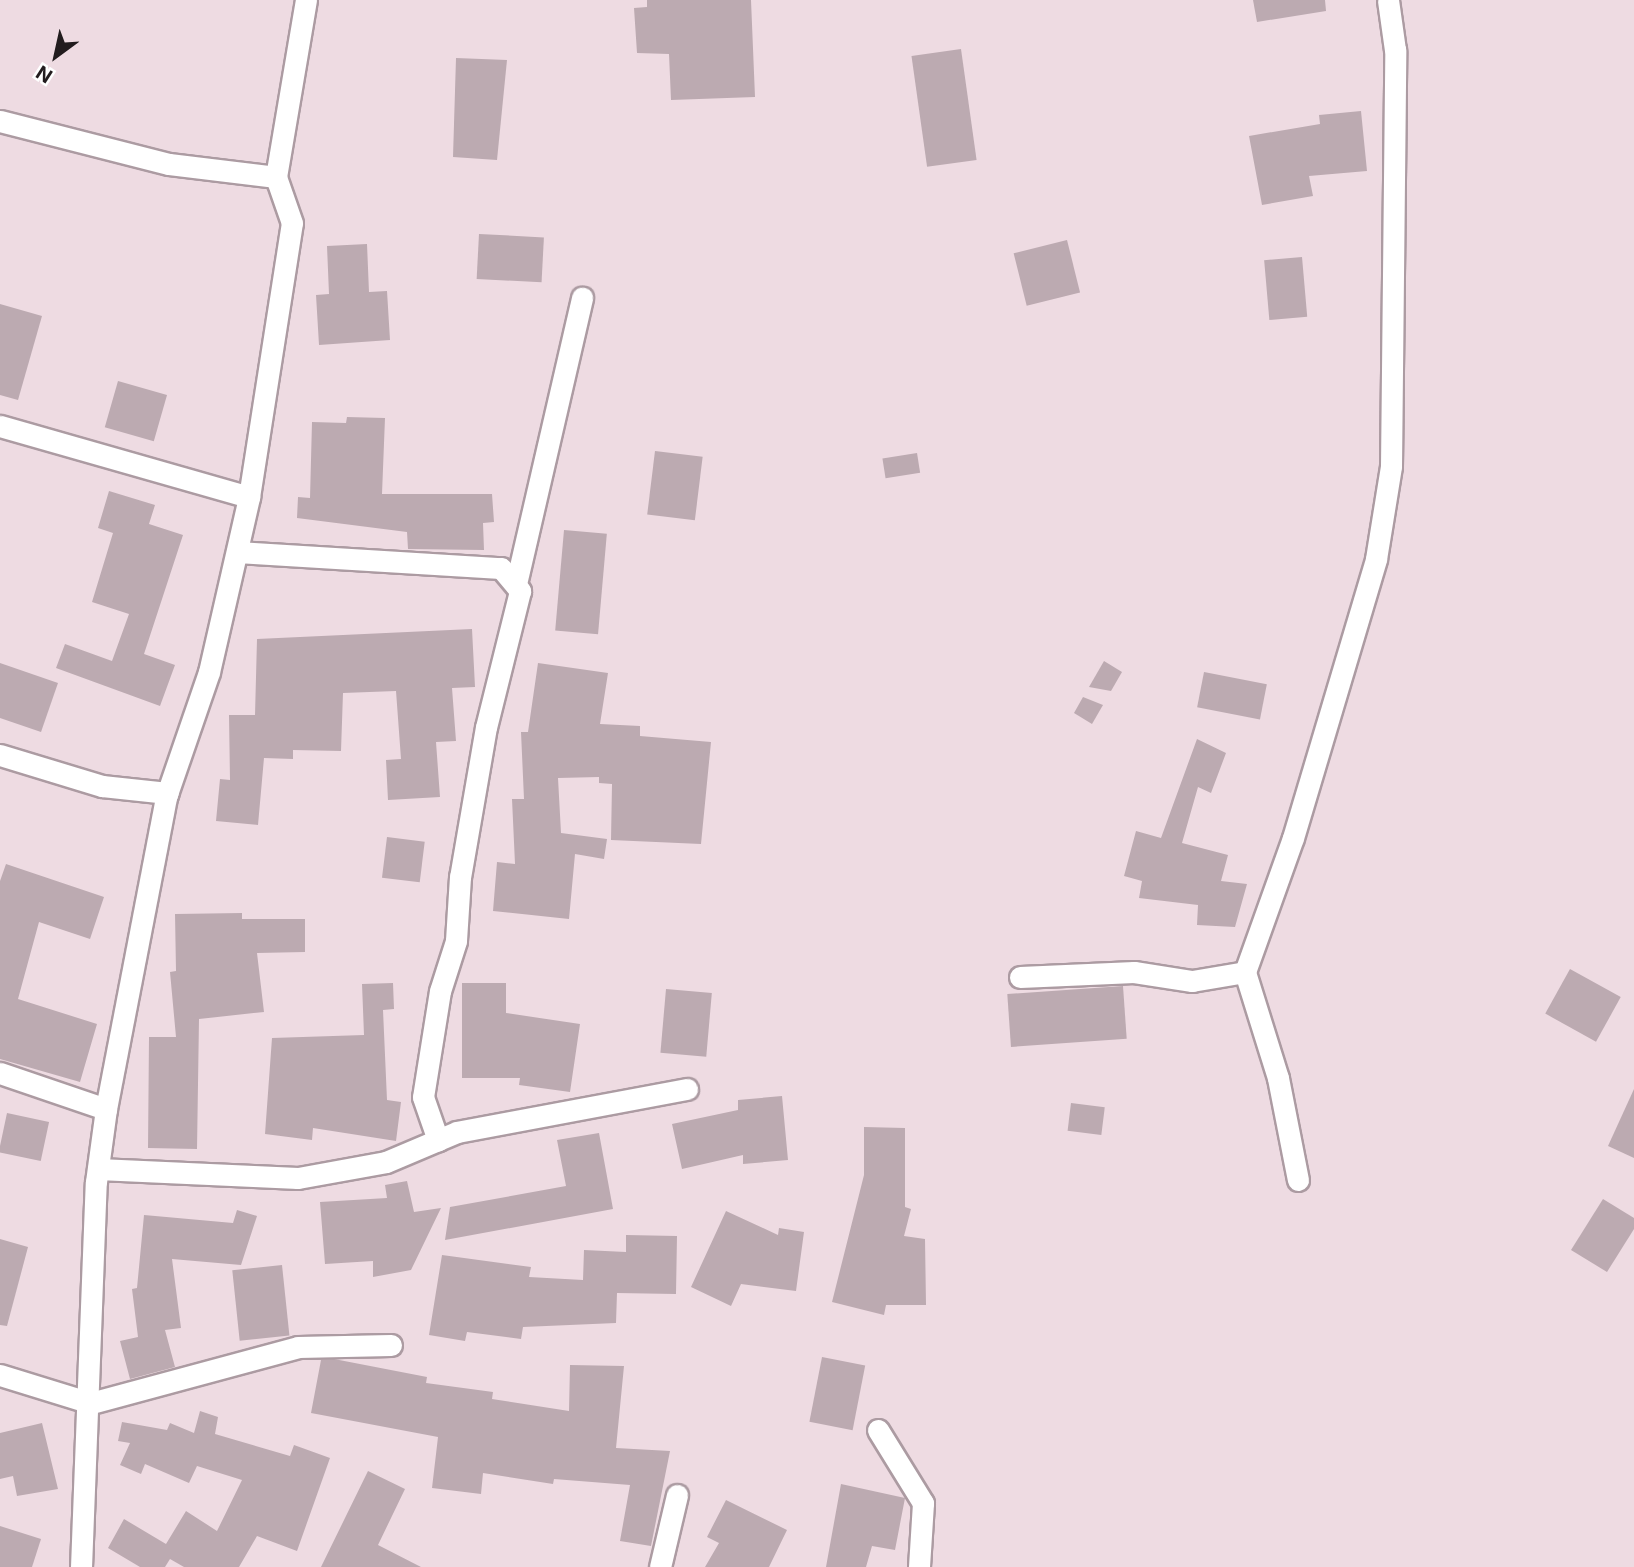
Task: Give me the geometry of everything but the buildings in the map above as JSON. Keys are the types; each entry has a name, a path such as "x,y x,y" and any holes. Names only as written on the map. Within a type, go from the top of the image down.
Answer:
{"street":[{"path":"81,1567 91,1402 98,1169 106,1108 168,793 209,671 249,497 292,223 276,177 306,0"},
{"path":"1298,1180 1278,1078 1245,972 1293,838 1376,559 1391,466 1395,50 1388,0"},
{"path":"0,121 169,164 276,177"},
{"path":"438,1140 423,1097 440,991 456,941 460,877 516,584 582,298"},
{"path":"0,426 249,497"},
{"path":"237,552 501,568 516,584"},
{"path":"0,755 102,786 168,793"},
{"path":"1020,977 1134,972 1192,981 1245,972"},
{"path":"0,1073 106,1108"},
{"path":"98,1169 298,1178 386,1162 438,1140 687,1089"},
{"path":"0,1375 91,1402 298,1347 391,1345"},
{"path":"878,1430 923,1503 919,1567"},
{"path":"660,1567 677,1495"}]}
